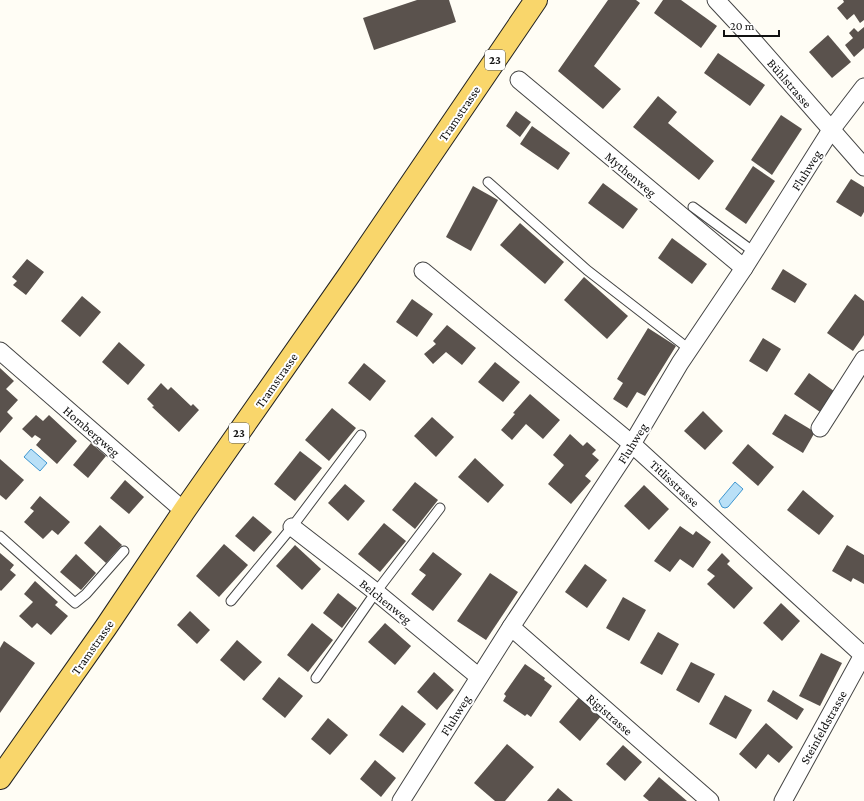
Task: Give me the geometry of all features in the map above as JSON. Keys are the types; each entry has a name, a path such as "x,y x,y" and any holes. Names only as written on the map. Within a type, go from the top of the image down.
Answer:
{"main road":[{"name":"Tramstrasse","path":"0,778 353,269 536,0"}],"street":[{"name":"Bühlstrasse","path":"716,0 864,167"},
{"name":"Mythenweg","path":"519,80 744,268"},
{"name":"Fluhweg","path":"401,801 511,627 632,444 680,364 744,268 831,130 864,87"},
{"name":"Titlisstrasse","path":"423,271 632,444 864,655"},
{"name":"Hombergweg","path":"0,351 184,511"},
{"path":"820,428 864,358"},
{"name":"Belchenweg","path":"292,527 376,592 479,677"},
{"name":"Rigistrasse","path":"511,627 710,801"},
{"name":"Steinfeldstrasse","path":"783,801 864,655"}],"lane":[{"path":"488,182 587,270 690,349"},
{"path":"693,208 754,252"},
{"path":"231,601 292,527 362,435"},
{"path":"316,678 376,592 440,508"},
{"path":"0,536 75,603 86,594 124,551"}],"water":[{"path":"31,449 47,463 40,471 24,457"},
{"path":"735,482 743,489 728,507 722,507 719,501"}],"building":[{"path":"417,0 449,0 456,22 374,50 363,18"},
{"path":"608,0 636,0 640,3 594,66 621,89 603,109 558,71"},
{"path":"663,0 681,0 717,26 701,48 654,13"},
{"path":"843,0 864,0 864,20 860,23 854,14 847,20 837,8 844,2"},
{"path":"864,27 864,48 854,57 845,45 853,38 849,33 854,28 858,32"},
{"path":"828,35 851,62 832,78 809,52"},
{"path":"718,53 765,85 750,106 704,73"},
{"path":"658,96 677,112 668,123 714,161 699,180 633,127"},
{"path":"516,111 531,122 520,137 506,126"},
{"path":"781,115 802,129 772,175 751,160"},
{"path":"532,126 570,153 558,170 520,144"},
{"path":"753,166 775,181 746,224 725,209"},
{"path":"851,179 864,187 864,212 861,217 836,202"},
{"path":"603,183 638,209 623,229 588,203"},
{"path":"473,186 498,200 471,251 446,237"},
{"path":"520,223 564,262 545,284 500,245"},
{"path":"672,238 707,264 692,284 658,258"},
{"path":"27,259 44,272 26,295 13,285 17,281 12,277"},
{"path":"783,269 807,284 795,303 771,289"},
{"path":"584,277 628,316 607,339 564,300"},
{"path":"855,294 864,301 864,335 853,351 827,333"},
{"path":"82,296 101,312 80,337 61,321"},
{"path":"412,299 433,314 417,337 396,322"},
{"path":"447,325 476,348 462,365 446,352 433,364 424,354 436,344 433,341"},
{"path":"648,328 676,346 645,396 637,392 627,408 613,399 623,383 617,379"},
{"path":"763,338 781,349 767,372 749,361"},
{"path":"119,342 145,365 128,385 102,362"},
{"path":"495,362 520,382 503,402 478,382"},
{"path":"364,363 386,381 370,401 348,383"},
{"path":"0,368 14,381 6,389 18,400 7,412 13,418 0,433"},
{"path":"809,373 838,394 823,414 794,394"},
{"path":"161,383 168,390 171,387 191,406 193,404 199,410 179,432 152,407 154,406 147,399"},
{"path":"530,394 560,420 543,439 526,424 512,440 501,430 515,414 513,413"},
{"path":"332,408 356,428 329,461 305,440"},
{"path":"703,411 723,431 705,450 684,431"},
{"path":"785,414 815,432 803,453 772,434"},
{"path":"36,415 43,421 49,415 77,441 57,464 36,445 41,439 35,435 32,438 22,429"},
{"path":"432,417 454,437 436,457 414,436"},
{"path":"570,434 583,446 587,442 596,450 592,454 599,460 585,476 591,481 571,504 548,484 564,465 553,455"},
{"path":"91,443 106,456 88,478 73,465"},
{"path":"748,444 774,467 758,486 732,463"},
{"path":"300,451 322,468 295,501 274,484"},
{"path":"475,458 504,485 488,503 458,477"},
{"path":"0,459 24,480 6,500 0,495"},
{"path":"125,480 144,497 129,514 110,498"},
{"path":"415,482 438,500 415,529 392,510"},
{"path":"345,484 365,501 348,521 328,503"},
{"path":"644,485 669,509 649,530 624,506"},
{"path":"803,490 834,516 819,535 787,510"},
{"path":"40,496 70,522 58,535 52,530 43,539 24,522 34,511 30,508"},
{"path":"253,516 272,532 254,552 235,536"},
{"path":"384,523 406,541 380,572 358,554"},
{"path":"100,525 122,545 106,563 84,543"},
{"path":"680,526 693,535 696,531 711,542 693,568 680,559 670,572 654,561"},
{"path":"224,544 248,565 219,597 196,576"},
{"path":"295,545 321,569 302,590 276,566"},
{"path":"847,545 864,555 864,584 853,578 851,582 832,571"},
{"path":"433,552 462,574 433,611 411,594 426,575 419,570"},
{"path":"0,553 14,565 10,570 16,575 1,591 0,590"},
{"path":"722,553 730,561 727,564 753,588 734,609 707,584 715,576 707,570"},
{"path":"76,554 96,573 81,590 60,572"},
{"path":"585,564 607,580 587,608 565,592"},
{"path":"490,573 518,592 486,640 457,621"},
{"path":"35,581 58,602 55,605 68,616 51,635 37,623 32,628 19,616 33,602 24,594"},
{"path":"338,593 357,608 342,628 323,613"},
{"path":"623,597 646,610 629,641 606,628"},
{"path":"781,603 800,621 782,641 763,623"},
{"path":"190,611 210,630 197,644 177,625"},
{"path":"312,623 333,640 308,672 287,655"},
{"path":"385,623 411,646 395,665 368,642"},
{"path":"658,632 679,644 662,675 640,663"},
{"path":"237,640 262,662 244,681 220,660"},
{"path":"4,641 35,663 0,713 0,648"},
{"path":"821,653 842,663 820,706 799,696"},
{"path":"691,662 715,674 699,703 676,690"},
{"path":"525,664 545,678 544,680 552,686 531,717 527,714 525,716 503,701 506,696 504,694"},
{"path":"434,672 454,690 437,710 417,692"},
{"path":"279,677 303,696 285,718 262,699"},
{"path":"773,690 804,709 797,720 767,701"},
{"path":"725,695 752,710 736,739 709,724"},
{"path":"580,696 602,715 580,741 559,722"},
{"path":"402,705 426,724 403,753 379,735"},
{"path":"328,718 348,735 330,755 311,739"},
{"path":"766,723 793,747 779,763 768,754 756,769 739,754"},
{"path":"507,744 534,767 505,801 495,801 474,783"},
{"path":"623,745 642,762 625,781 606,764"},
{"path":"375,760 396,778 381,797 360,779"},
{"path":"659,777 687,801 649,801 643,796"},
{"path":"558,788 573,801 547,801"}]}
